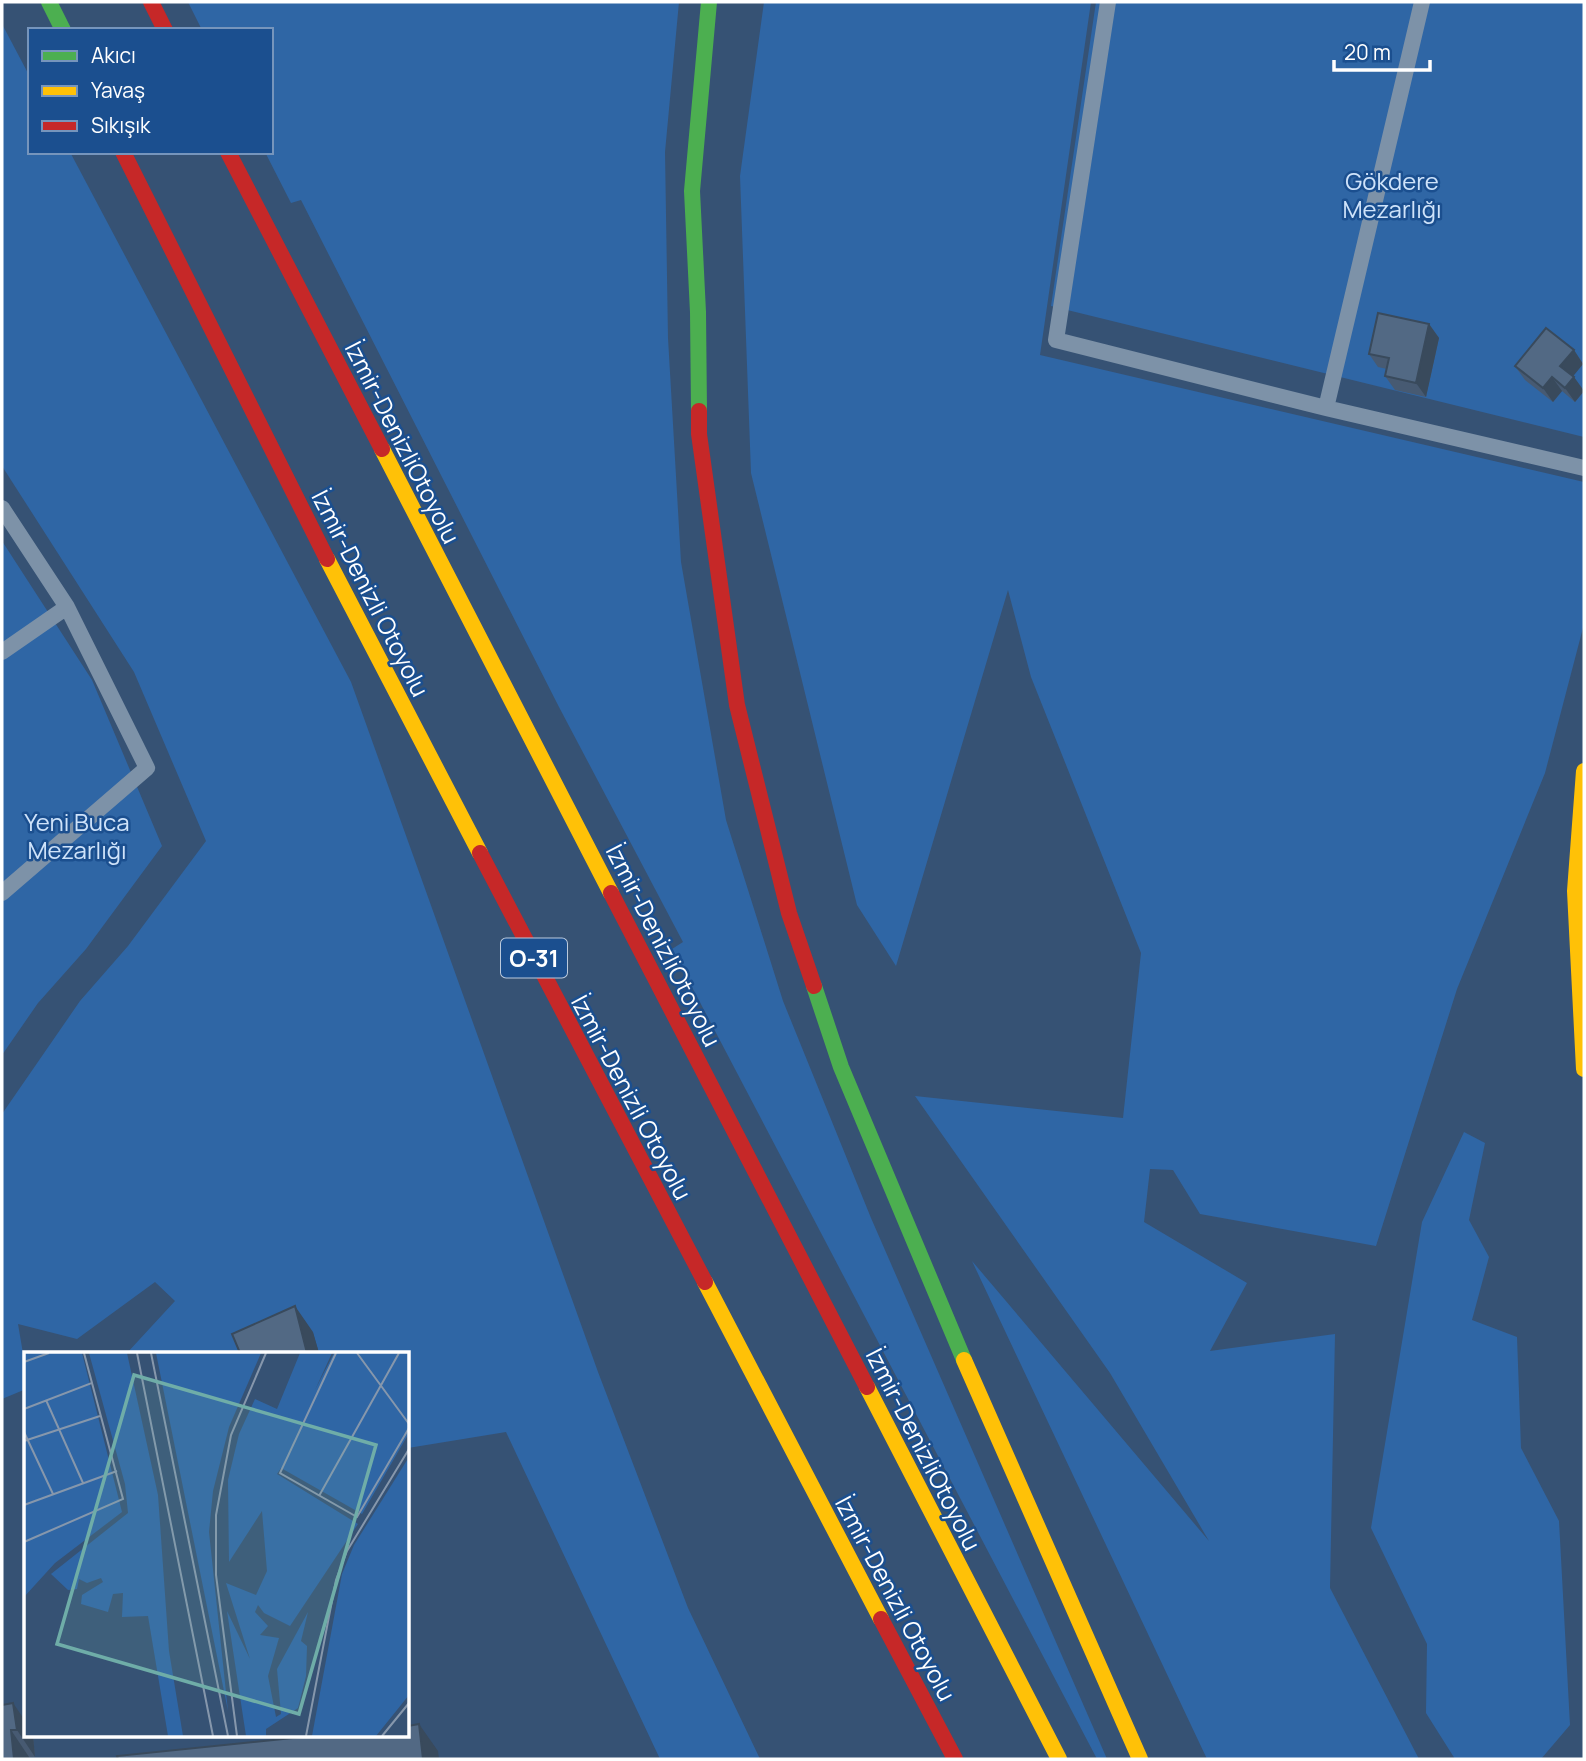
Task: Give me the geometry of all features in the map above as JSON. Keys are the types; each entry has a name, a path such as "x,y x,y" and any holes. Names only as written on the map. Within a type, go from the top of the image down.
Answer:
{"main road":[{"path":"49,2 62,28"},
{"path":"151,2 164,28"},
{"path":"709,2 692,191 698,312 699,434 737,705 789,913 841,1067 910,1235 1140,1759"},
{"name":"İzmir-Denizli Otoyolu","path":"124,154 361,626 955,1759"},
{"name":"İzmir-DenizliOtoyolu","path":"229,154 1059,1759"},
{"path":"1584,771 1575,891 1584,1069"}],"lane":[{"path":"1108,2 1056,340 1326,408 1584,468"},
{"path":"1326,408 1422,2"},
{"path":"2,508 67,607 147,768 2,894"},
{"path":"2,652 67,607"}],"green space":[{"path":"188,2 679,2 665,152 668,338 681,562 726,820 783,1001 871,1218 1107,1759 1097,1759 672,949 683,942 559,707 301,200 291,203 266,154 273,154 273,28 201,28"},
{"path":"764,2 1091,2 1040,355 1584,482 1584,624 1545,773 1457,989 1376,1246 1200,1214 1173,1170 1150,1169 1144,1222 1247,1283 1210,1351 1335,1334 1330,1588 1419,1759 1207,1759 972,1261 1209,1541 1110,1373 915,1096 1123,1118 1141,953 1031,677 1008,590 896,966 857,905 751,473 740,176"},
{"name":"Gökdere Mezarlığı","path":"1096,2 1584,2 1584,437 1051,306"},
{"path":"2,24 28,73 28,154 71,154 351,682 598,1372 688,1608 760,1759 660,1759 506,1432 410,1448 410,1352 319,1352 313,1333 269,1352 128,1352 175,1301 155,1282 77,1339 18,1324 24,1359 24,1390 2,1399 2,1114 80,1001 128,946 206,841 134,672 2,466"},
{"name":"Yeni Buca Mezarlığı","path":"2,541 92,680 162,846 86,949 38,1003 2,1055"},
{"path":"1464,1132 1485,1143 1469,1220 1489,1257 1472,1320 1517,1337 1521,1448 1559,1521 1570,1725 1541,1759 1455,1759 1426,1713 1427,1644 1371,1528 1422,1222"}],"building":[{"path":"1378,313 1429,324 1416,383 1385,376 1389,358 1369,354"},
{"path":"1546,328 1574,350 1560,366 1574,377 1565,388 1552,377 1543,388 1515,366"},
{"path":"295,1306 307,1352 240,1352 232,1334"},
{"path":"13,1703 17,1730 11,1730 14,1759 2,1759 2,1705"},
{"path":"419,1724 423,1759 118,1759 117,1756 312,1736 410,1736 410,1726"}],"traffic: fast":[{"path":"49,2 62,28"},
{"path":"699,411 698,312 692,191 709,2"},
{"path":"814,986 841,1067 964,1360"}],"traffic: slow":[{"path":"382,449 611,893"},
{"path":"327,559 480,853"},
{"path":"1584,771 1575,891 1584,1069"},
{"path":"705,1282 881,1619"},
{"path":"964,1360 1140,1759"},
{"path":"867,1387 1059,1759"}],"traffic: jam":[{"path":"151,2 164,28"},
{"path":"124,154 327,559"},
{"path":"229,154 382,449"},
{"path":"699,411 699,434 737,705 789,913 814,986"},
{"path":"480,853 705,1282"},
{"path":"611,893 867,1387"},
{"path":"881,1619 955,1759"}]}
